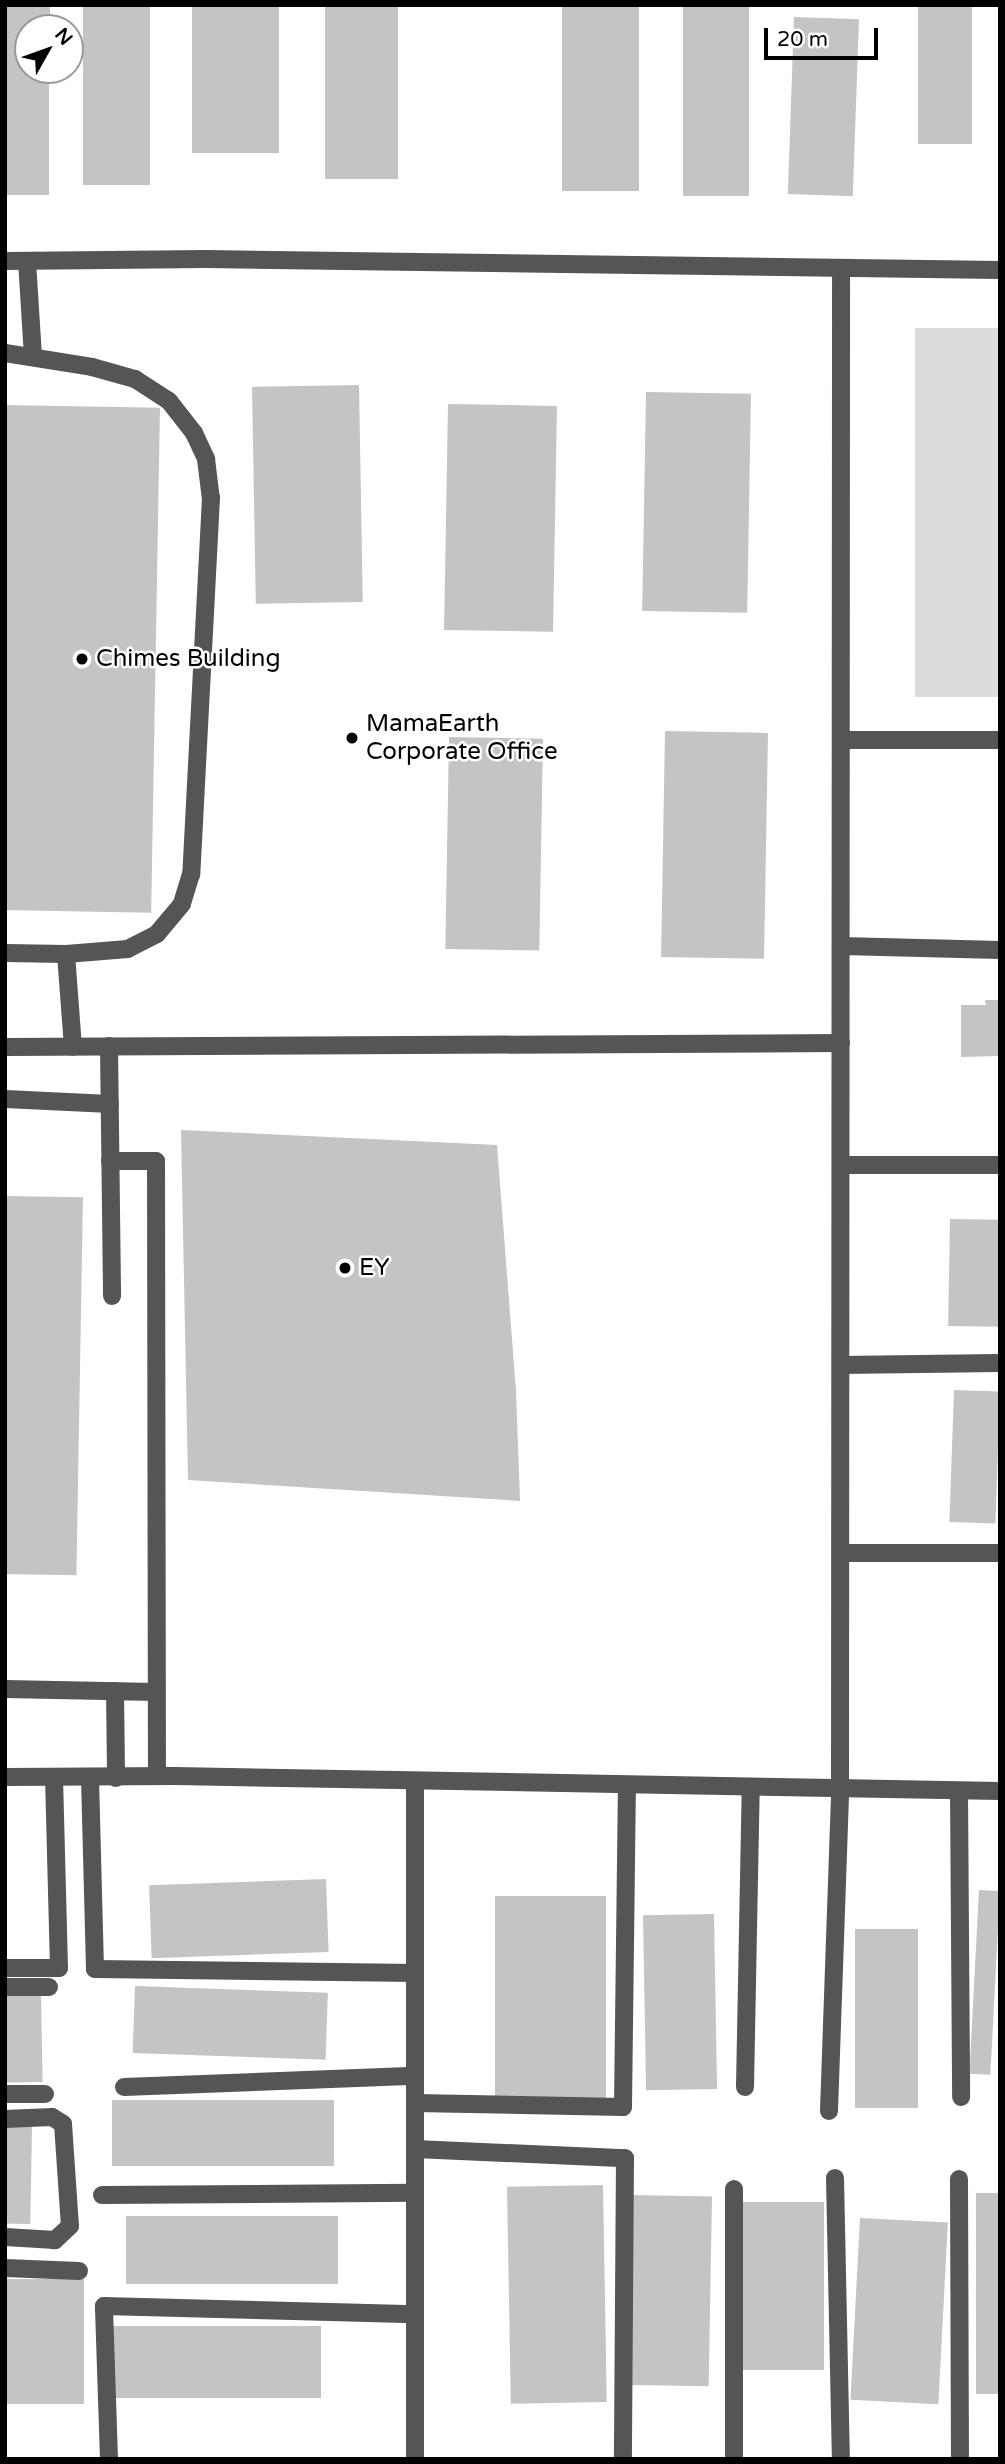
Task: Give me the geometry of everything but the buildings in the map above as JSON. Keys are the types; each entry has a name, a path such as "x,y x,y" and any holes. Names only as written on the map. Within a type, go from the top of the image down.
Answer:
{"street":[{"path":"5,261 206,259 1000,270"},
{"path":"27,261 33,356"},
{"path":"829,2111 841,1789 841,268"},
{"path":"5,353 33,356 135,379 169,401 194,433 206,459 212,498 191,874 182,904 157,934 128,949 66,954 5,953"},
{"path":"841,740 1000,740"},
{"path":"841,946 1000,950"},
{"path":"66,954 73,1047"},
{"path":"5,1047 841,1044"},
{"path":"109,1046 112,1296"},
{"path":"5,1099 110,1104"},
{"path":"110,1161 156,1161 157,1776"},
{"path":"841,1165 1000,1165"},
{"path":"841,1365 1000,1363"},
{"path":"841,1553 1000,1553"},
{"path":"5,1689 156,1692"},
{"path":"115,1691 116,1777"},
{"path":"5,1777 157,1776 415,1783 1000,1791"},
{"path":"5,1968 59,1968 54,1778"},
{"path":"90,1778 95,1969 415,1973"},
{"path":"415,1783 415,2459"},
{"path":"415,2103 623,2107 627,1786"},
{"path":"745,2087 751,1788"},
{"path":"959,1791 961,2097"},
{"path":"5,1987 49,1987"},
{"path":"124,2087 415,2076"},
{"path":"5,2094 45,2094"},
{"path":"5,2119 52,2117 63,2124 71,2226 55,2240 5,2237"},
{"path":"415,2150 625,2158 623,2459"},
{"path":"835,2178 841,2459"},
{"path":"959,2179 960,2459"},
{"path":"734,2189 734,2459"},
{"path":"102,2195 415,2193"},
{"path":"5,2268 79,2271"},
{"path":"109,2459 104,2306 415,2314"}],"shaded area":[{"path":"915,328 1000,328 1000,697 915,697"}],"place":[{"name":"Chimes Building","path":"82,659"},
{"name":"MamaEarth Corporate Office","path":"352,738"},
{"name":"EY","path":"345,1268"}]}
